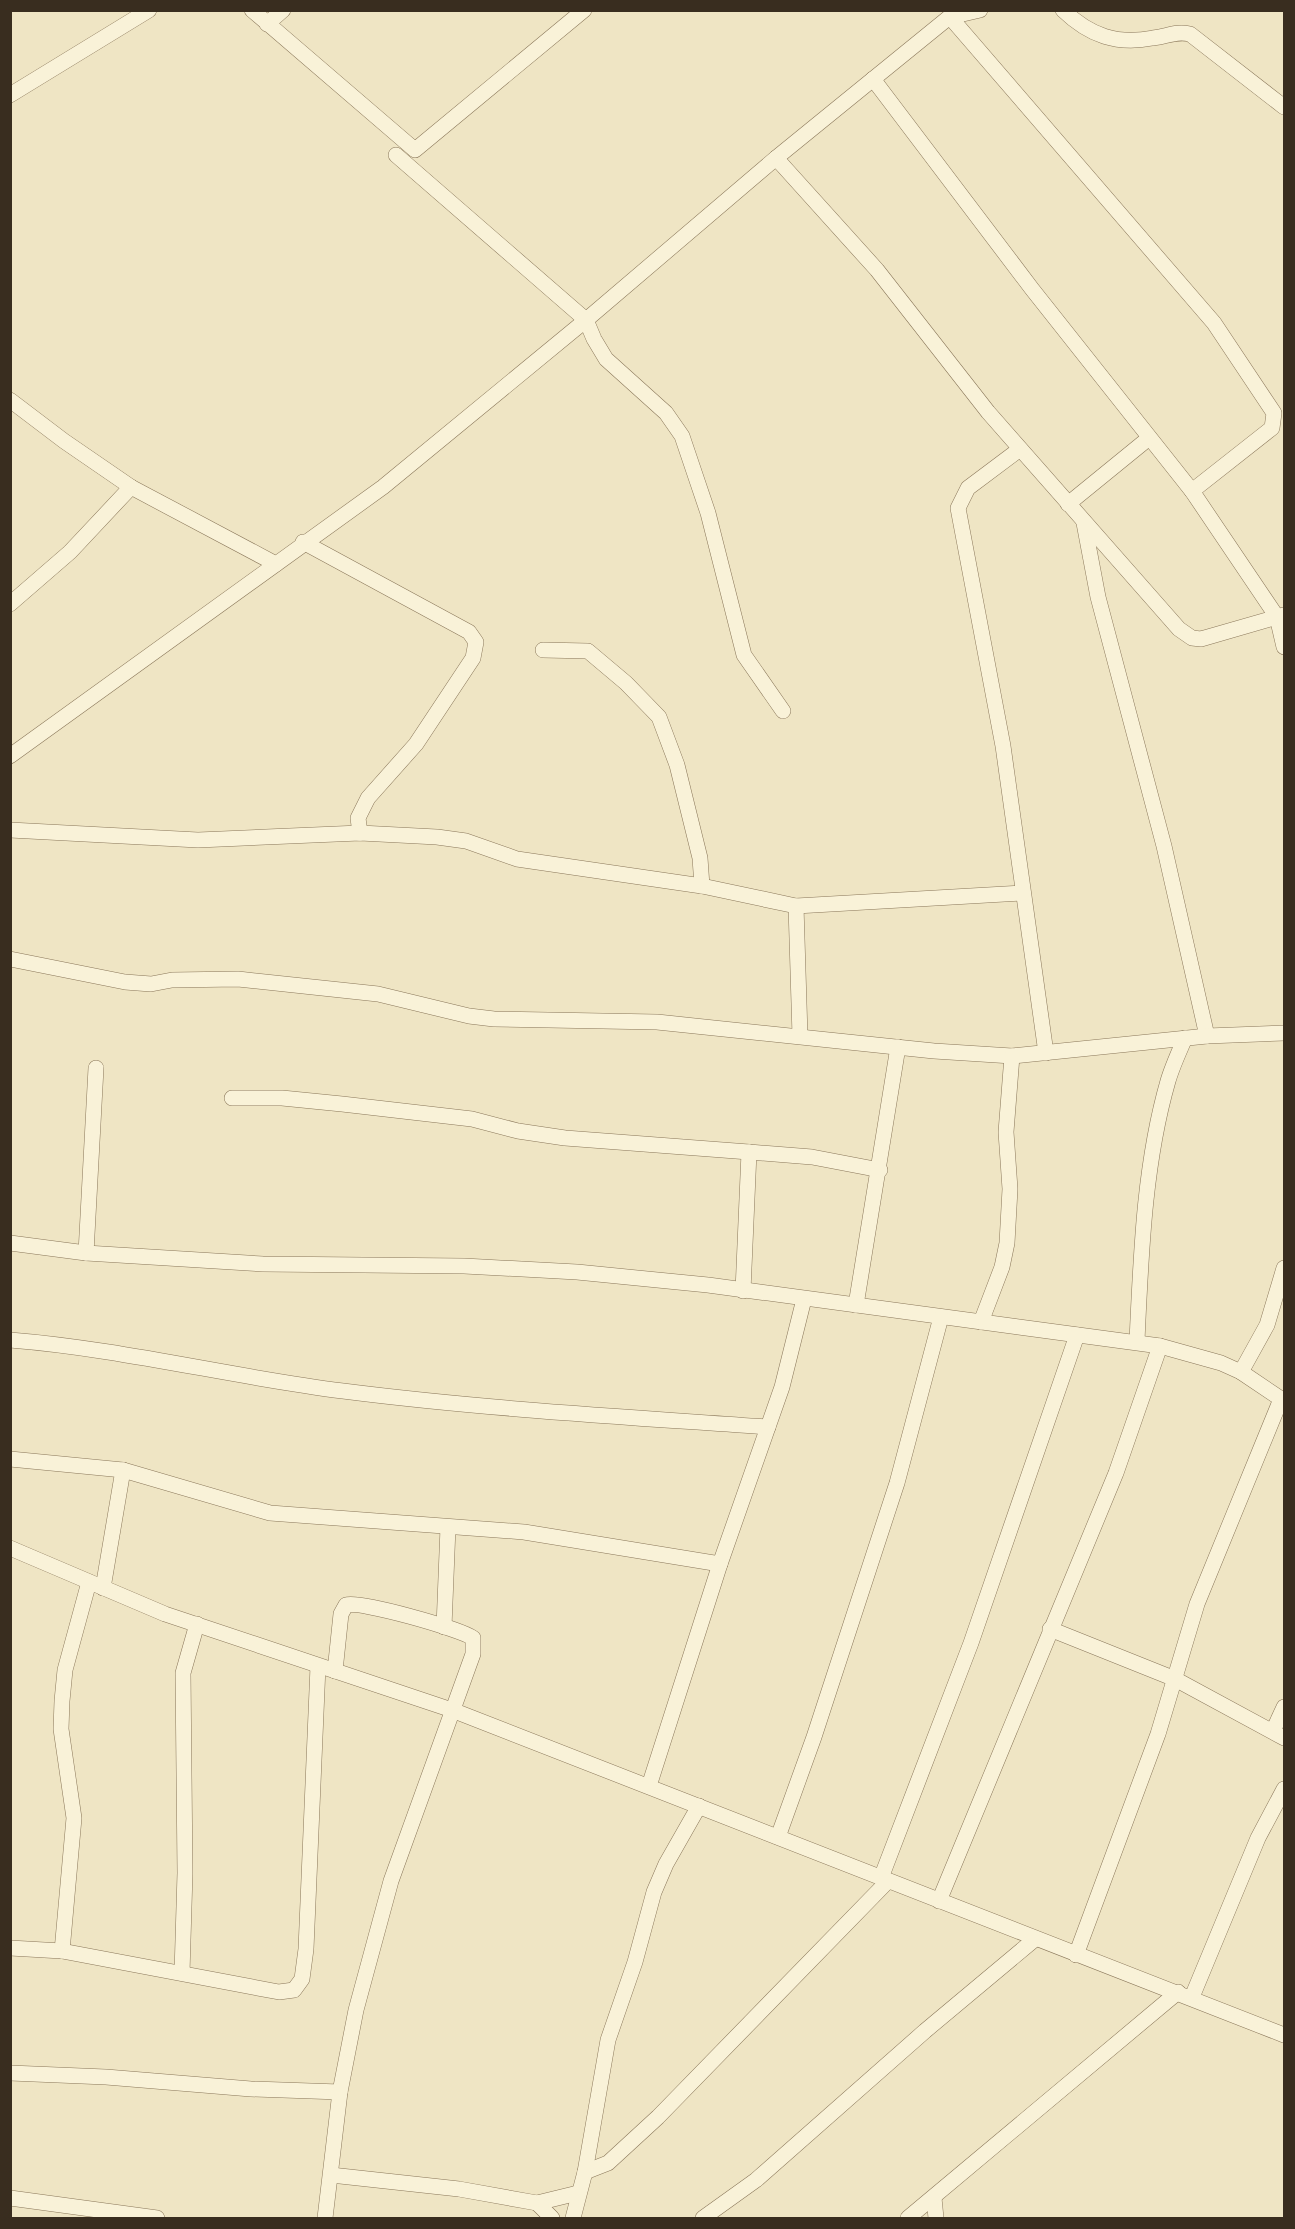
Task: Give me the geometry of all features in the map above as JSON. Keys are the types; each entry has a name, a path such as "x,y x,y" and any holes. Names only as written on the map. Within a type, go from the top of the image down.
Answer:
{"street":[{"path":"10,95 149,10"},
{"path":"252,10 415,150 584,10"},
{"path":"267,24 283,10"},
{"path":"10,756 276,564 303,542 383,487 586,320 776,158 954,14 980,10"},
{"path":"1063,10 1079,26 1100,37 1136,41 1176,31 1190,34 1284,107"},
{"path":"954,14 1214,323 1274,413 1272,429 1192,491"},
{"path":"873,80 1032,290 1192,491 1281,616 1284,647"},
{"path":"396,155 586,320 606,359 666,413 682,436 708,513 744,655 783,711"},
{"path":"776,158 877,270 988,412 1168,620 1192,638 1201,639 1281,616"},
{"path":"10,400 73,448 131,487 276,564"},
{"path":"1068,504 1149,438"},
{"path":"1020,449 968,488 958,508 1003,746 1046,1053"},
{"path":"10,604 70,552 131,487"},
{"path":"1084,523 1098,597 1164,846 1207,1036"},
{"path":"303,542 469,632 476,642 473,658 416,744 368,798 358,818 360,833"},
{"path":"543,650 588,651 626,683 659,717 677,765 700,858 702,886"},
{"path":"10,830 198,840 360,833 438,837 466,842 517,859 702,886 796,906 1023,893"},
{"path":"796,906 800,1036"},
{"path":"10,958 126,982 151,984 172,980 238,979 378,994 469,1016 494,1019 657,1022 898,1047 1012,1056 1207,1036 1284,1033"},
{"path":"1137,1341 1142,1246 1154,1152 1168,1080 1185,1038"},
{"path":"855,1305 880,1170 898,1047"},
{"path":"981,1322 1002,1268 1007,1243 1010,1189 1006,1132 1012,1056"},
{"path":"86,1253 96,1068"},
{"path":"232,1098 282,1098 342,1104 472,1119 518,1131 565,1138 628,1141 812,1157 880,1170"},
{"path":"743,1291 749,1152"},
{"path":"10,1243 86,1253 262,1263 464,1266 577,1272 743,1291 1137,1341 1221,1363 1241,1372 1283,1400 1200,1594 1158,1734 1076,1955"},
{"path":"1241,1372 1267,1325 1284,1276"},
{"path":"649,1786 720,1564 782,1387 804,1299"},
{"path":"778,1837 814,1737 897,1483 941,1317"},
{"path":"585,2172 608,2163 658,2117 884,1880 972,1643 1077,1335"},
{"path":"10,1340 207,1368 341,1391 565,1413 768,1426"},
{"path":"939,1901 1116,1473 1160,1346"},
{"path":"10,1459 123,1470 270,1513 524,1532 720,1564"},
{"path":"62,1951 74,1818 62,1729 65,1670 96,1585 123,1470"},
{"path":"444,1627 448,1527"},
{"path":"10,1548 96,1585 197,1624 452,1710 1284,2035"},
{"path":"325,2218 348,2040 384,1906 473,1654 473,1638 444,1627 368,1606 346,1605 342,1614 335,1671"},
{"path":"182,1973 185,1873 183,1673 197,1624"},
{"path":"1050,1629 1175,1679 1279,1735 1284,1707"},
{"path":"10,1948 62,1951 279,1992 294,1990 302,1979 306,1949 318,1666"},
{"path":"908,2218 1185,1995 1258,1838 1284,1789"},
{"path":"573,2218 585,2172 608,2040 635,1962 654,1892 666,1864 699,1806"},
{"path":"703,2218 756,2180 925,2031 1035,1939"},
{"path":"10,2073 106,2077 251,2089 340,2091"},
{"path":"331,2175 459,2189 537,2203 578,2193"},
{"path":"10,2198 157,2218"},
{"path":"934,2198 936,2218"},
{"path":"537,2203 552,2218"}]}
